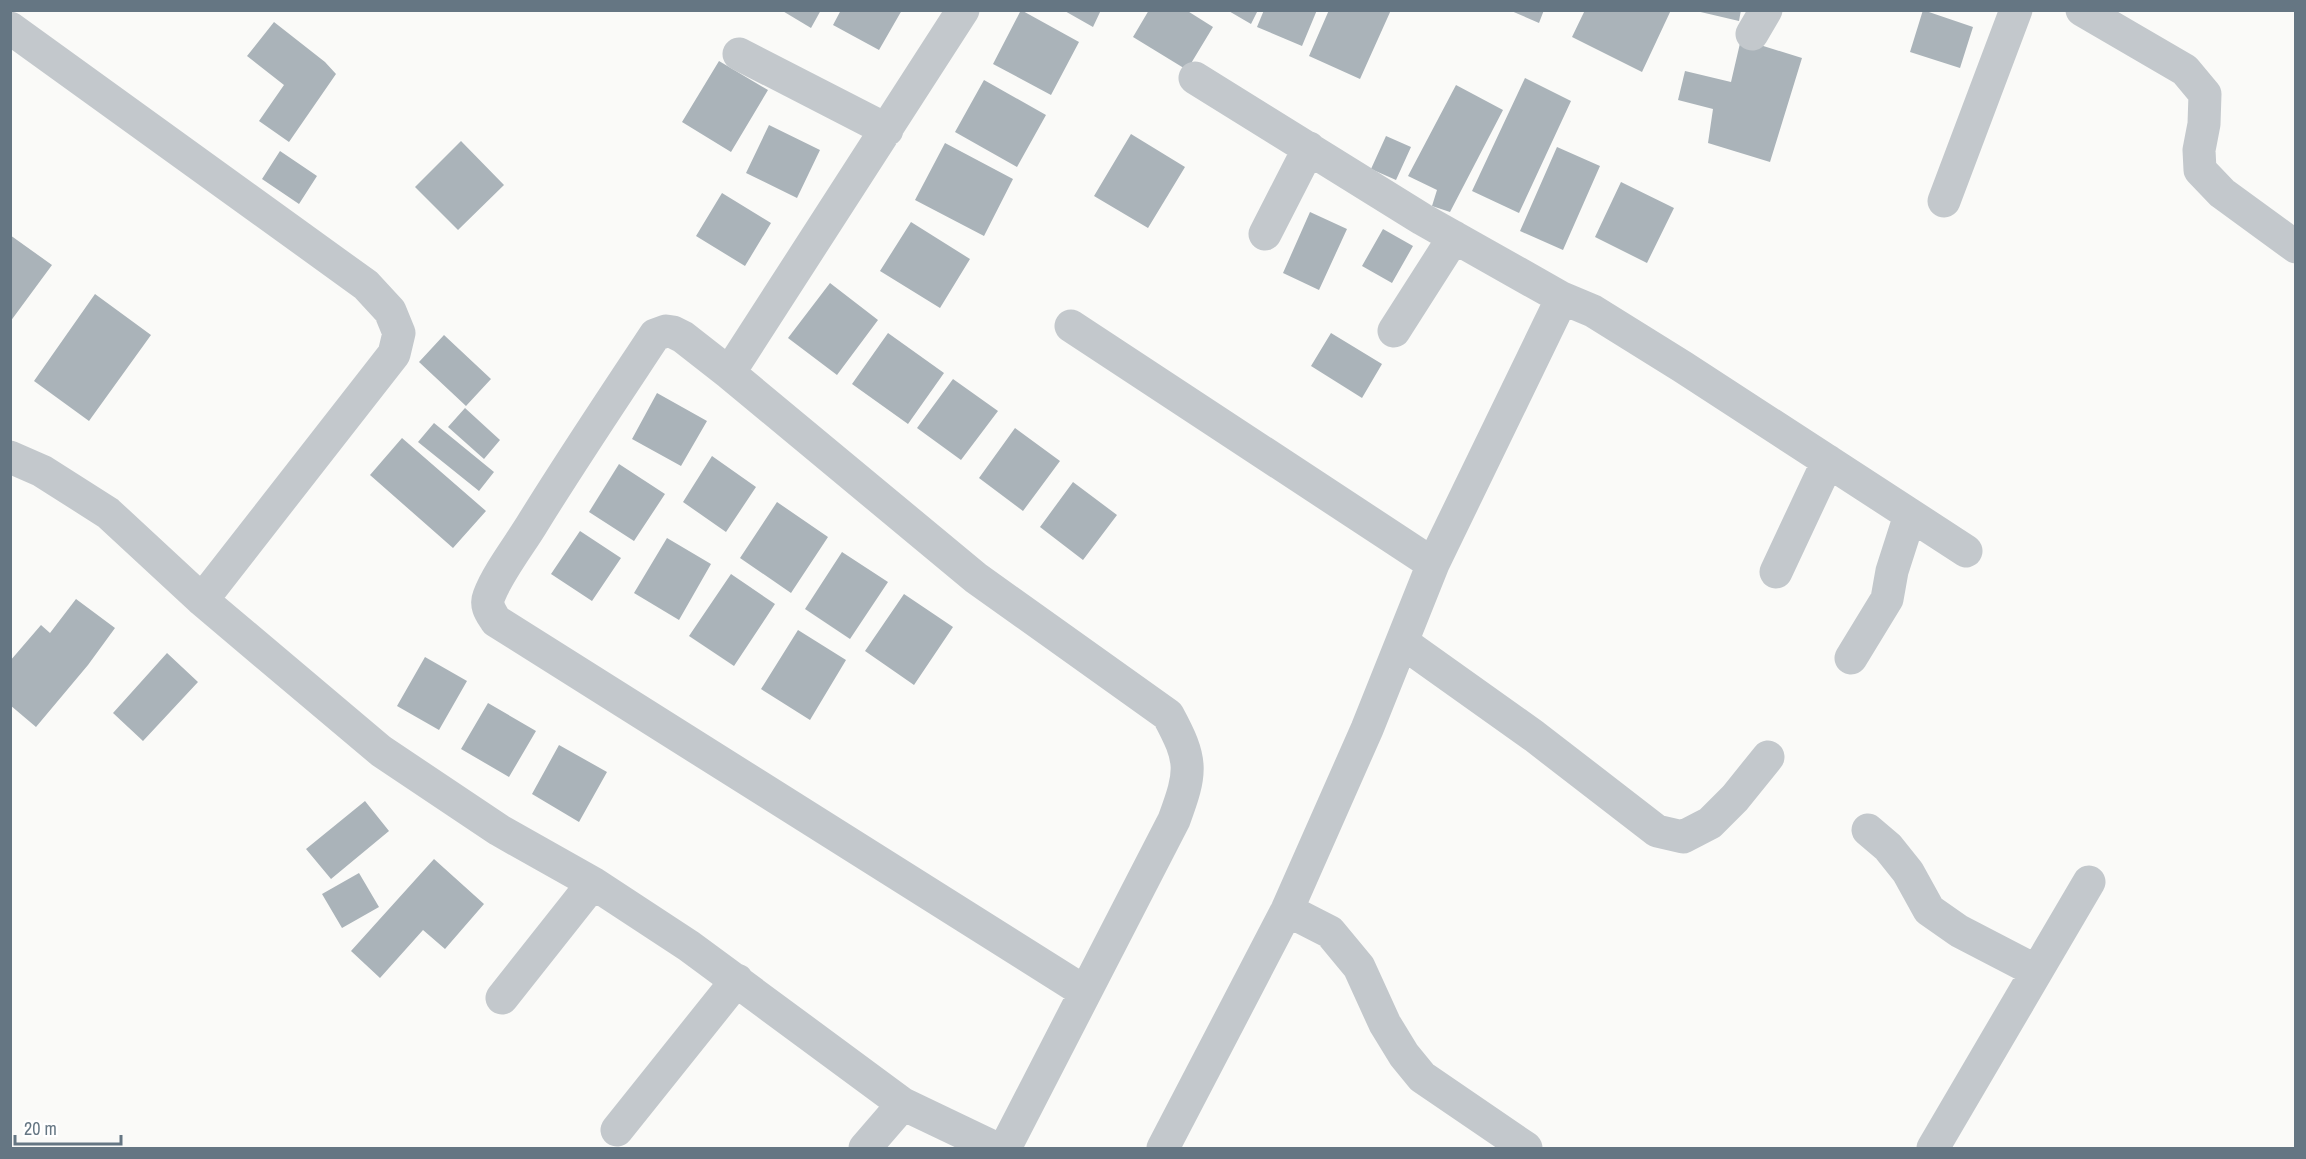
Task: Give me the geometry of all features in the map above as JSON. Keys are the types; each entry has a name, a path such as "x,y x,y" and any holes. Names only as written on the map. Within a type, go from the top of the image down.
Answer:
{"street":[{"path":"729,373 963,10"},
{"path":"1944,201 2016,10"},
{"path":"2082,10 2186,70 2205,94 2204,124 2199,150 2200,170 2222,193 2295,247"},
{"path":"10,28 366,285 390,311 399,333 394,354 202,600"},
{"path":"739,54 887,130"},
{"path":"1195,78 1454,237 1562,298 1593,311 1966,551"},
{"path":"1264,234 1309,148"},
{"path":"1394,331 1454,237"},
{"path":"1163,1149 1287,910 1367,729 1433,564 1562,298"},
{"path":"1071,326 1433,564"},
{"path":"1005,1149 1174,820 1186,788 1188,771 1182,742 1168,715 976,578 729,373 673,332 666,331 655,335 573,459 501,575 488,597 487,605 490,612 496,621 1085,992"},
{"path":"10,456 42,471 108,513 202,600 381,751 499,830 593,883 737,980 903,1104 995,1149"},
{"path":"1776,572 1828,461"},
{"path":"1851,658 1887,599 1892,571 1910,515"},
{"path":"1402,642 1533,736 1657,831 1683,837 1710,823 1735,798 1768,757"},
{"path":"1868,830 1888,847 1908,872 1929,910 1959,931 2036,971"},
{"path":"1933,1149 2089,882"},
{"path":"502,998 593,883"},
{"path":"1287,910 1330,932 1359,968 1385,1024 1404,1055 1422,1077 1526,1148"},
{"path":"617,1130 737,980"},
{"path":"865,1149 903,1104"}],"building":[{"path":"781,10 821,10 811,28"},
{"path":"841,10 902,10 879,50 833,25"},
{"path":"1021,10 1079,42 1051,95 993,64"},
{"path":"1063,10 1101,10 1093,27"},
{"path":"1149,10 1186,10 1213,27 1187,70 1133,37"},
{"path":"1227,10 1258,10 1251,24"},
{"path":"1264,10 1317,10 1302,46 1257,27"},
{"path":"1329,10 1391,10 1360,79 1309,56"},
{"path":"1509,10 1544,10 1539,23"},
{"path":"1585,10 1671,10 1642,72 1572,37"},
{"path":"1692,10 1741,10 1739,21"},
{"path":"1923,10 1973,27 1960,68 1910,52"},
{"path":"274,22 325,62 336,74 289,142 259,121 284,85 247,56"},
{"path":"1741,39 1802,58 1770,162 1708,143 1713,109 1678,100 1685,71 1731,82"},
{"path":"719,61 768,90 731,152 682,122"},
{"path":"1525,78 1571,101 1519,213 1472,191"},
{"path":"984,80 1046,115 1017,167 955,132"},
{"path":"1456,85 1503,110 1450,212 1432,206 1437,190 1408,176"},
{"path":"769,125 820,150 797,198 746,173"},
{"path":"1131,134 1185,167 1148,228 1094,196"},
{"path":"1386,136 1411,147 1396,180 1371,169"},
{"path":"461,141 504,185 458,230 415,187"},
{"path":"945,143 1013,179 984,236 915,200"},
{"path":"1557,147 1600,166 1563,250 1520,231"},
{"path":"280,151 317,176 299,204 262,179"},
{"path":"1621,182 1674,208 1647,263 1595,237"},
{"path":"722,193 771,223 745,266 696,236"},
{"path":"1310,212 1347,229 1319,290 1283,273"},
{"path":"911,222 970,259 940,308 880,271"},
{"path":"1383,229 1413,246 1392,283 1362,266"},
{"path":"10,235 52,265 10,322"},
{"path":"830,283 878,320 837,375 788,338"},
{"path":"95,294 151,335 89,421 34,381"},
{"path":"888,333 944,373 908,424 852,384"},
{"path":"1331,333 1382,364 1362,398 1311,366"},
{"path":"444,335 491,379 466,406 419,362"},
{"path":"953,379 998,411 961,460 917,428"},
{"path":"657,393 707,421 681,466 632,439"},
{"path":"465,408 500,440 484,459 448,427"},
{"path":"434,423 494,472 479,491 418,442"},
{"path":"1015,428 1060,461 1023,511 979,478"},
{"path":"402,438 486,511 453,548 370,475"},
{"path":"712,456 756,487 726,532 683,502"},
{"path":"619,464 665,494 634,541 589,512"},
{"path":"1073,482 1117,515 1083,560 1040,527"},
{"path":"777,502 828,537 791,593 740,558"},
{"path":"580,531 621,558 592,601 551,574"},
{"path":"667,538 711,564 679,620 634,593"},
{"path":"842,552 888,582 850,639 805,609"},
{"path":"731,574 775,604 734,666 689,636"},
{"path":"904,594 953,627 914,685 865,651"},
{"path":"76,599 115,628 88,665 36,727 10,705 10,661 41,625 50,633"},
{"path":"798,630 846,660 810,720 761,689"},
{"path":"167,653 198,682 143,741 113,713"},
{"path":"425,657 467,681 439,730 397,706"},
{"path":"488,703 536,731 509,777 461,749"},
{"path":"559,745 607,772 579,822 532,794"},
{"path":"365,801 389,831 331,879 306,849"},
{"path":"434,859 484,904 445,949 423,930 380,978 351,951"},
{"path":"359,873 379,907 342,928 322,894"}]}
